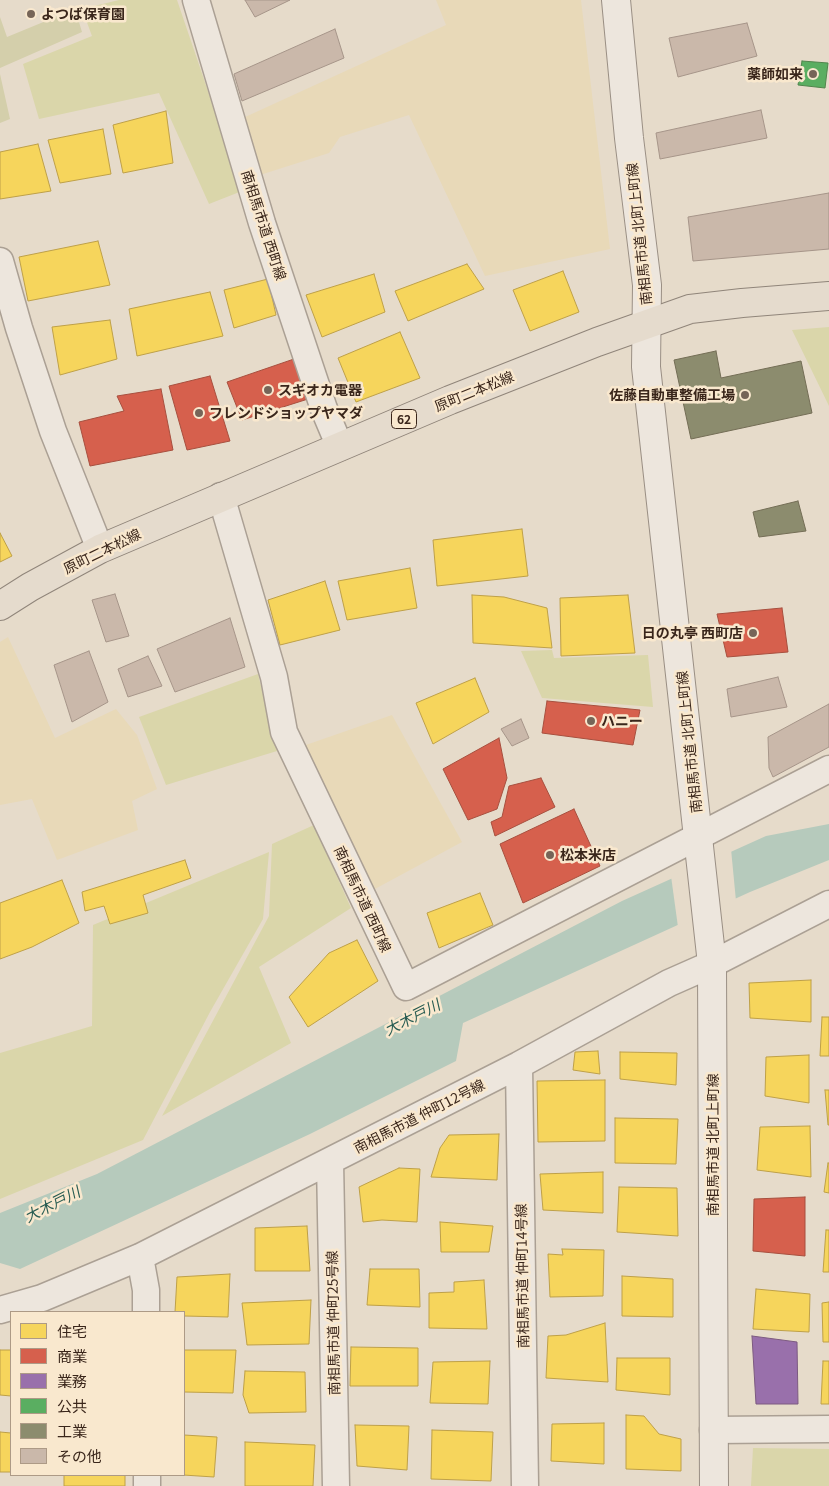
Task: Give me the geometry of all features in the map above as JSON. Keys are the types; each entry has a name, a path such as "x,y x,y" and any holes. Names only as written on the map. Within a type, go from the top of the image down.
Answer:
{"main road":[{"name":"原町二本松線","path":"0,606 30,587 100,549 220,496 596,342 690,309 829,296"}],"street":[{"name":"南相馬市道 西町線","path":"196,0 262,223 324,409 340,447"},
{"name":"南相馬市道 北町上町線","path":"616,0 629,138 648,285 646,367 700,842 711,956 714,1486"},
{"path":"0,261 19,328 53,431 100,549"},
{"name":"南相馬市道 西町線","path":"220,496 274,677 284,732 406,987 700,842"},
{"path":"700,842 829,769"},
{"name":"南相馬市道 仲町12号線","path":"0,1310 42,1298 140,1257 519,1065 668,983 711,956 829,904"},
{"name":"南相馬市道 仲町14号線","path":"519,1065 524,1486"},
{"name":"南相馬市道 仲町25号線","path":"330,1161 336,1486"},
{"path":"140,1257 146,1290 146,1311"},
{"path":"713,1430 829,1429"}],"shaded area":[{"path":"119,0 177,0 242,191 209,204 159,93 39,119 23,64 92,36 82,9"},
{"path":"436,0 581,0 610,249 485,276 409,115 340,137 329,153 260,175 243,118 446,25"},
{"path":"75,9 82,32 0,68 0,17 7,37"},
{"path":"0,74 10,119 0,123"},
{"path":"829,327 829,406 792,330"},
{"path":"8,637 55,738 116,709 137,735 157,789 132,801 138,830 57,860 32,799 0,805 0,642"},
{"path":"552,650 554,658 648,655 653,707 542,698 521,651"},
{"path":"258,674 277,751 166,785 139,717"},
{"path":"392,715 462,842 373,890 303,746"},
{"path":"314,825 351,908 259,967 291,1043 162,1116 269,916 272,844"},
{"path":"269,852 263,919 210,1012 143,1140 0,1199 0,1053 92,1026 93,925"},
{"path":"753,1448 829,1449 829,1486 751,1486"}],"water":[{"name":"大木戸川","path":"829,824 829,860 750,892 463,1023 456,1061 310,1134 20,1269 0,1263 0,1213 97,1174 622,901 766,836"}],"pier":[{"path":"731,849 736,901 678,927 671,876"}],"building: 住宅":[{"path":"166,111 173,163 123,173 113,125"},
{"path":"103,129 111,174 60,183 48,140"},
{"path":"38,144 51,191 0,199 0,152"},
{"path":"98,241 110,285 28,301 19,257"},
{"path":"467,264 484,289 408,321 395,291"},
{"path":"563,271 579,312 530,331 513,290"},
{"path":"374,274 385,312 322,337 306,295"},
{"path":"268,279 276,315 234,328 224,290"},
{"path":"210,292 223,336 137,356 129,309"},
{"path":"110,320 117,359 60,375 52,327"},
{"path":"400,332 420,378 356,402 338,358"},
{"path":"522,529 528,576 437,586 433,540"},
{"path":"0,533 12,556 0,562"},
{"path":"410,568 417,608 347,620 338,581"},
{"path":"325,581 340,630 280,645 268,600"},
{"path":"472,595 504,597 547,608 552,648 473,643"},
{"path":"628,595 635,653 561,656 560,598"},
{"path":"475,678 489,712 433,744 416,703"},
{"path":"185,860 191,878 143,895 148,913 110,924 104,906 85,911 82,892"},
{"path":"62,880 79,923 32,947 0,959 0,903"},
{"path":"480,893 493,925 439,948 427,913"},
{"path":"357,940 378,981 308,1027 289,997 329,953"},
{"path":"811,980 811,1022 750,1018 749,983"},
{"path":"822,1017 829,1017 829,1056 820,1056"},
{"path":"598,1051 600,1074 573,1070 575,1052"},
{"path":"620,1052 677,1053 676,1085 620,1079"},
{"path":"809,1055 809,1103 765,1096 766,1057"},
{"path":"605,1080 605,1141 538,1142 537,1081"},
{"path":"825,1090 829,1090 829,1125 828,1125"},
{"path":"615,1118 678,1119 676,1164 615,1163"},
{"path":"810,1126 811,1177 757,1170 760,1127"},
{"path":"499,1134 497,1180 431,1177 440,1148 449,1135"},
{"path":"829,1163 829,1193 824,1192"},
{"path":"399,1168 420,1169 417,1222 382,1220 363,1222 359,1187"},
{"path":"603,1172 603,1213 543,1210 540,1174"},
{"path":"619,1187 677,1188 678,1236 617,1232"},
{"path":"440,1222 493,1226 489,1252 441,1252"},
{"path":"307,1226 310,1271 255,1271 255,1228"},
{"path":"826,1230 829,1230 829,1272 823,1272"},
{"path":"562,1249 604,1250 603,1296 550,1297 548,1254 563,1255"},
{"path":"370,1269 419,1269 420,1307 367,1305"},
{"path":"230,1274 228,1317 185,1316 185,1311 175,1311 177,1277"},
{"path":"622,1276 673,1279 673,1317 622,1316"},
{"path":"484,1280 487,1329 429,1328 429,1293 454,1292 454,1282"},
{"path":"756,1289 810,1294 809,1332 753,1329"},
{"path":"311,1300 309,1344 247,1345 242,1303"},
{"path":"829,1302 829,1342 823,1342 822,1303"},
{"path":"605,1323 608,1382 546,1378 548,1336 566,1335"},
{"path":"351,1347 418,1348 418,1386 350,1386"},
{"path":"0,1350 10,1350 10,1396 0,1395"},
{"path":"185,1350 236,1350 233,1393 185,1392"},
{"path":"617,1358 670,1358 670,1395 616,1390"},
{"path":"490,1361 488,1404 430,1403 433,1362"},
{"path":"823,1361 829,1361 829,1404 821,1404"},
{"path":"245,1371 305,1372 306,1412 249,1413 243,1395"},
{"path":"626,1415 644,1416 659,1434 681,1439 681,1471 626,1469"},
{"path":"604,1423 604,1464 551,1461 552,1424"},
{"path":"355,1425 409,1426 407,1470 357,1466"},
{"path":"432,1430 493,1432 491,1481 431,1479"},
{"path":"0,1432 10,1433 10,1472 0,1472"},
{"path":"185,1435 217,1437 214,1477 185,1475"},
{"path":"245,1442 315,1445 313,1486 245,1486"},
{"path":"64,1476 125,1476 125,1486 64,1486"}],"building: 商業":[{"name":"スギオカ電器","path":"294,359 308,399 242,420 227,382"},
{"name":"フレンドショップヤマダ","path":"210,376 230,441 187,450 169,386"},
{"path":"161,389 173,450 90,466 79,422 124,411 117,396"},
{"name":"日の丸亭 西町店","path":"782,608 788,652 727,657 717,614"},
{"name":"ハニー","path":"547,701 640,710 633,745 542,733"},
{"path":"499,738 507,778 497,809 468,820 443,769"},
{"path":"541,778 555,807 495,836 491,822 502,817 509,786"},
{"name":"松本米店","path":"574,809 600,866 523,903 500,844"},
{"path":"805,1197 805,1256 753,1251 754,1199"}],"building: 業務":[{"path":"752,1336 797,1342 798,1404 756,1404"}],"building: 公共":[{"name":"薬師如来","path":"802,61 828,63 825,88 798,85"}],"building: 工業":[{"name":"佐藤自動車整備工場","path":"716,351 721,378 801,361 812,413 691,439 674,360"},
{"path":"798,501 806,531 759,537 753,512"}],"building: その他":[{"path":"245,0 290,0 255,17"},
{"path":"747,23 757,56 678,77 669,38"},
{"path":"335,29 344,58 242,101 234,74"},
{"path":"761,110 767,138 660,159 656,133"},
{"path":"829,193 829,249 693,261 688,217"},
{"path":"115,594 129,636 106,642 92,600"},
{"path":"230,618 245,667 175,692 157,649"},
{"path":"89,651 108,702 72,722 54,665"},
{"path":"148,656 162,686 128,697 118,669"},
{"path":"778,677 787,707 731,717 727,689"},
{"path":"829,704 829,747 773,777 769,768 768,737"},
{"path":"521,719 529,738 512,746 501,729"}],"place":[{"name":"よつば保育園","path":"31,14"},
{"name":"薬師如来","path":"813,74"},
{"name":"スギオカ電器","path":"268,390"},
{"name":"佐藤自動車整備工場","path":"745,395"},
{"name":"フレンドショップヤマダ","path":"199,413"},
{"name":"日の丸亭 西町店","path":"753,633"},
{"name":"ハニー","path":"591,721"},
{"name":"松本米店","path":"550,855"}]}
